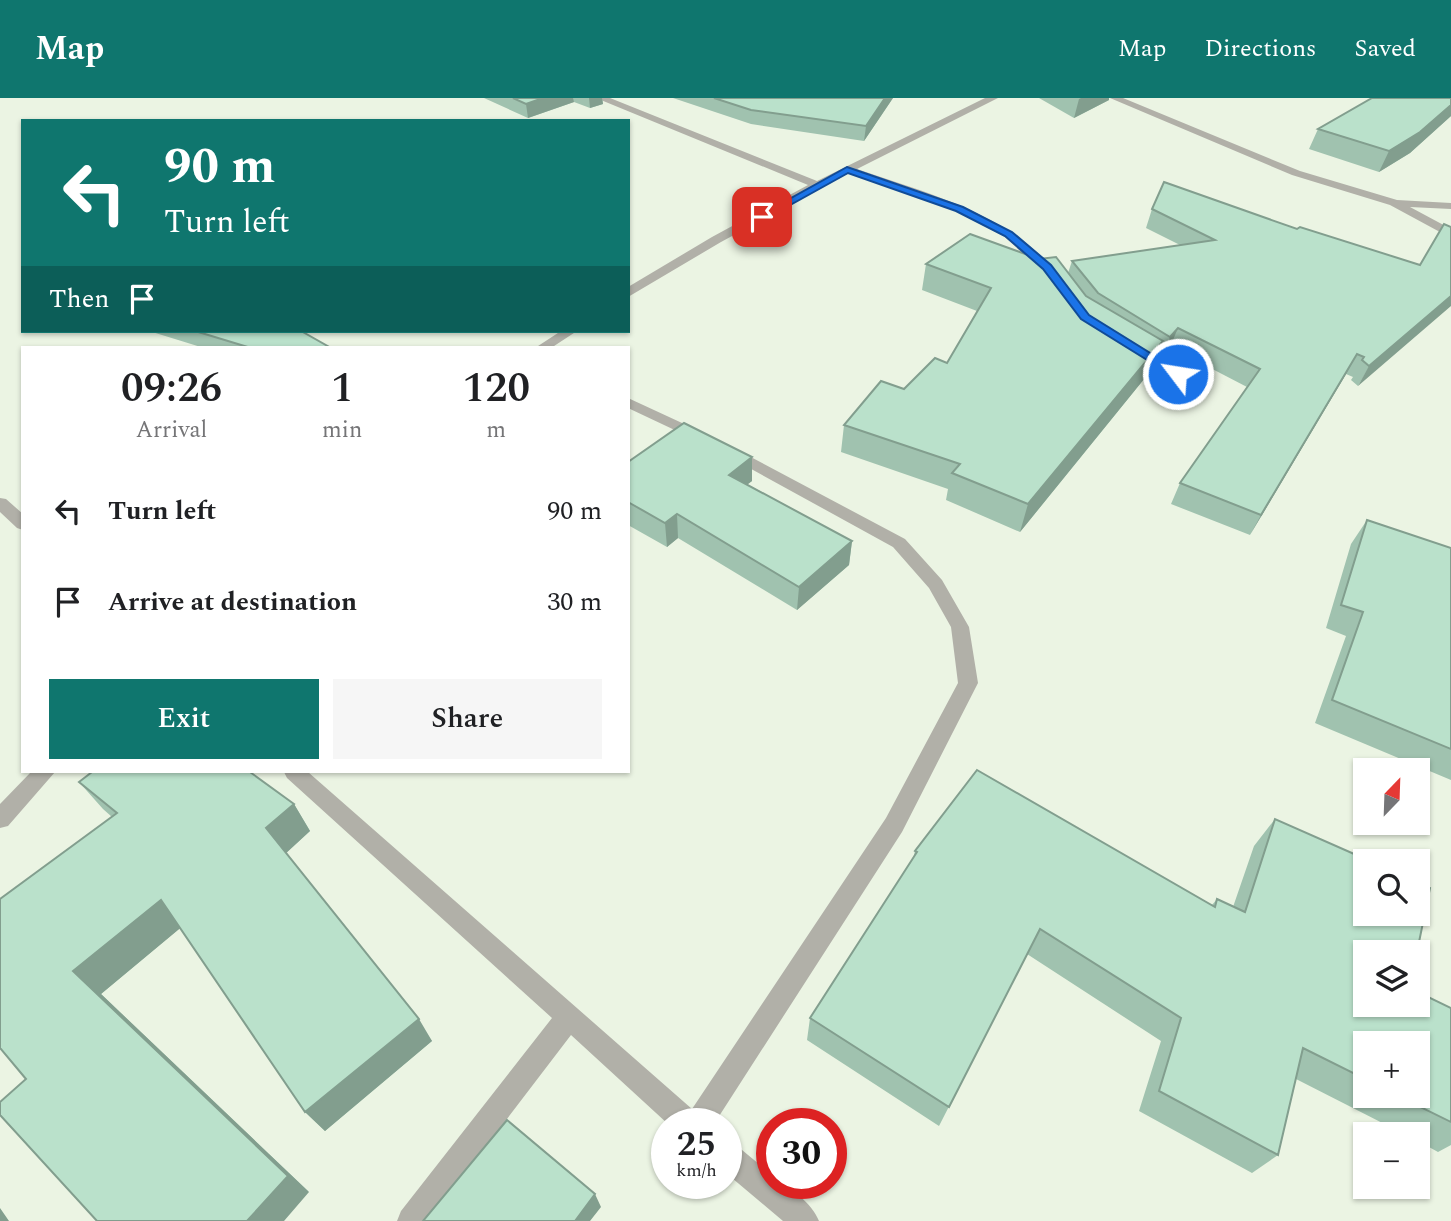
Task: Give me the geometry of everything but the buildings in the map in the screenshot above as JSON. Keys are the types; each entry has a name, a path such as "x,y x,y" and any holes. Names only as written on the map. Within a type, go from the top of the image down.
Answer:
{"street":[{"path":"601,98 820,186"},
{"path":"630,292 666,269 847,170 993,98"},
{"path":"1115,98 1296,173 1394,203 1451,234"},
{"path":"847,170 960,209 1009,234 1047,267 1058,283"},
{"path":"1394,203 1451,206"},
{"path":"545,346 567,333"},
{"path":"1119,338 1178,374"},
{"path":"630,403 760,465 899,543 936,584 960,627 968,683 894,825 708,1108"},
{"path":"0,503 21,522"},
{"path":"0,820 43,773"},
{"path":"295,773 671,1108"},
{"path":"411,1221 569,1017"},
{"path":"742,1168 805,1221"}],"route":[{"path":"762,217 847,170 960,209 1009,234 1047,267 1085,317 1178,374"}]}
